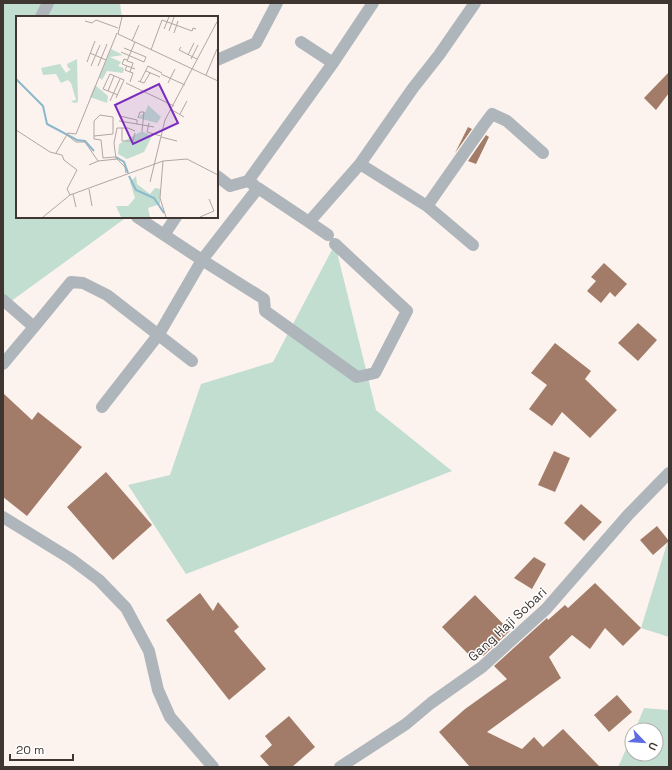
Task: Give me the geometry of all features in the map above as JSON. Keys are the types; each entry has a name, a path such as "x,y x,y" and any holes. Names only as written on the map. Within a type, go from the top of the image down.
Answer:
{"street":[{"path":"42,16 48,3"},
{"path":"218,60 256,43 277,3"},
{"path":"102,407 159,334 202,260 373,3"},
{"path":"309,222 360,164 413,88 440,55 475,3"},
{"path":"301,42 333,63"},
{"path":"427,206 492,114 507,121 544,153"},
{"path":"360,164 427,206 473,245"},
{"path":"138,218 264,299 265,311 357,377 375,373 407,311 331,240 309,222 253,185 230,186 218,177"},
{"path":"164,235 175,218"},
{"path":"3,364 70,282 83,283 107,295 192,361"},
{"path":"3,300 34,327"},
{"name":"Gang Haji Sobari","path":"340,767 406,724 431,703 482,667 546,609 628,515 669,473"},
{"path":"3,517 71,559 99,580 126,608 150,651 158,690 170,717 213,767"}],"green space":[{"path":"3,3 120,3 122,16 16,16 16,218 126,218 3,307"},
{"path":"335,244 376,410 452,471 186,574 128,485 170,475 201,384 273,362"},
{"path":"669,537 669,637 641,628"},
{"path":"644,708 669,710 669,767 618,767 624,754 624,762 664,762 664,722 638,722"}],"building":[{"path":"669,72 669,93 656,110 644,98"},
{"path":"468,127 472,129 455,153"},
{"path":"486,135 489,137 476,164 468,161"},
{"path":"604,263 627,284 615,297 610,292 601,303 587,291 596,281 591,277"},
{"path":"638,323 657,340 638,361 618,343"},
{"path":"555,343 591,371 585,379 617,410 590,438 562,412 552,426 529,409 547,385 531,373"},
{"path":"3,393 32,420 38,412 82,447 27,516 3,497"},
{"path":"554,451 570,458 555,492 538,485"},
{"path":"106,472 152,525 113,560 67,507"},
{"path":"581,504 602,522 584,541 564,523"},
{"path":"657,526 669,541 653,555 640,540"},
{"path":"534,557 546,564 532,589 514,578"},
{"path":"595,583 641,628 623,646 605,628 590,649 572,635 549,657 561,678 487,732 522,749 534,737 543,747 563,729 600,767 470,767 439,732 465,709 507,679 494,666 547,618 548,620 565,605 568,608"},
{"path":"200,593 213,611 218,602 239,627 234,631 266,669 229,700 166,620"},
{"path":"475,595 510,631 483,656 478,651 471,657 442,627"},
{"path":"617,695 632,712 609,732 594,715"},
{"path":"289,716 315,747 292,767 270,767 260,756 272,745 265,736"}]}
